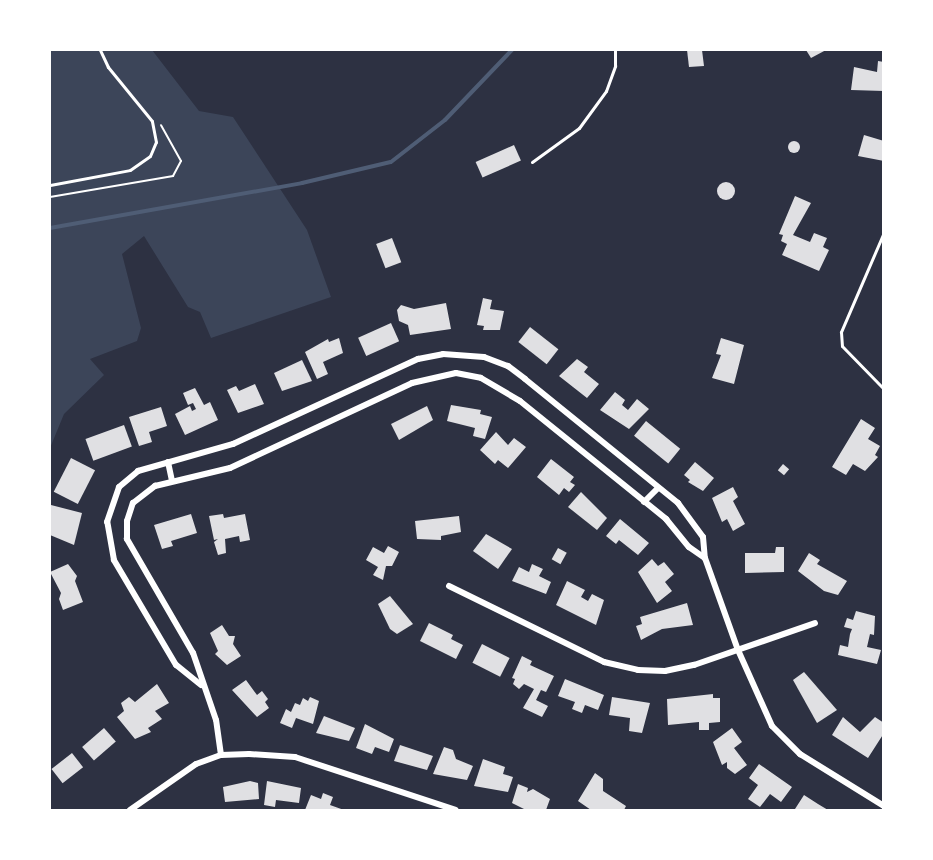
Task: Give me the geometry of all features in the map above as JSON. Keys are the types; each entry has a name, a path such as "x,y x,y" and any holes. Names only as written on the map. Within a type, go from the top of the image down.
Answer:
{"street":[{"path":"201,685 176,665 114,560 106,535 109,509 118,487 138,471 233,444 418,359 459,354 484,357 508,366 678,503 703,537 705,558 738,650 766,717 780,737 800,754 884,806"},
{"path":"221,755 216,720 201,685 193,653 127,539 127,521 133,503 155,486 230,468 412,383 456,373 502,388 666,519 689,547 705,558"},
{"path":"168,462 172,481"},
{"path":"644,502 658,488"},
{"path":"449,586 618,666 665,671 738,650 815,623"},
{"path":"130,810 196,764 221,755 295,757 456,810"}],"lane":[{"path":"50,185 130,170 150,156 156,142 152,121 108,67 100,50"},
{"path":"532,162 579,128 606,91 615,66 615,50"},
{"path":"884,232 840,332 842,346 884,389"}],"path":[{"path":"50,197 173,176 181,161 156,120"}],"shaded area":[{"path":"50,50 152,50 199,111 233,117 307,230 331,297 211,338 200,312 188,307 144,236 122,254 141,328 137,341 90,359 104,375 64,414 50,448"}],"building":[{"path":"687,50 702,50 704,66 689,67"},
{"path":"806,50 826,50 811,58"},
{"path":"878,61 884,62 884,91 851,90 854,67 877,72"},
{"path":"864,135 884,141 884,161 858,156"},
{"path":"796,141 799,142 799,152 792,153 789,152 788,145 789,142"},
{"path":"514,145 521,161 483,178 476,162"},
{"path":"726,182 732,185 735,191 732,197 726,200 720,197 717,191 720,185"},
{"path":"795,196 811,203 793,235 810,242 814,233 827,238 823,247 829,250 819,271 782,255 787,244 781,241 783,235 779,234"},
{"path":"392,238 401,262 385,268 376,244"},
{"path":"483,298 492,300 490,309 504,311 500,330 483,330 484,326 477,325"},
{"path":"446,303 451,329 410,335 408,325 399,321 397,310 401,305 414,309"},
{"path":"391,323 399,341 366,356 358,338"},
{"path":"530,327 558,349 547,364 518,342"},
{"path":"339,338 343,353 323,362 328,374 317,379 305,352 328,339 329,342"},
{"path":"721,338 744,345 734,384 712,378 721,355 716,354"},
{"path":"577,359 588,367 584,372 599,384 587,398 559,376"},
{"path":"302,360 312,381 282,391 274,373"},
{"path":"255,384 264,404 238,413 227,390 236,386 239,391"},
{"path":"195,388 204,405 210,402 218,420 185,435 175,414 190,406 192,411 196,409 193,403 188,405 183,393"},
{"path":"615,392 625,400 622,405 628,410 637,399 649,409 629,429 600,410"},
{"path":"451,405 481,410 480,414 492,417 485,439 473,436 475,428 447,421"},
{"path":"427,406 433,420 399,440 391,424"},
{"path":"161,407 167,426 149,432 152,442 139,446 129,417"},
{"path":"861,419 875,428 868,439 880,446 875,455 878,457 865,471 853,464 846,475 832,467"},
{"path":"646,421 680,449 668,463 634,436"},
{"path":"124,425 132,447 93,461 85,439"},
{"path":"496,432 508,445 514,438 526,447 508,468 498,460 495,464 480,450"},
{"path":"71,458 95,470 78,504 54,492"},
{"path":"551,459 574,477 570,482 575,485 569,492 564,488 559,495 537,477"},
{"path":"695,462 714,478 703,491 688,482 690,480 684,475"},
{"path":"783,464 789,469 784,475 778,470"},
{"path":"733,487 738,497 733,501 745,524 733,531 727,519 722,522 712,498"},
{"path":"581,492 607,518 597,530 568,507"},
{"path":"51,505 82,513 74,545 50,535"},
{"path":"191,514 197,533 171,541 173,546 162,549 154,525"},
{"path":"223,514 224,518 245,514 250,540 240,542 239,536 225,539 226,553 218,555 214,542 218,539 214,540 209,516"},
{"path":"459,516 461,532 441,536 441,540 417,539 415,521"},
{"path":"620,519 649,543 638,555 619,540 616,544 606,536"},
{"path":"486,534 512,549 498,569 473,551"},
{"path":"388,546 399,552 392,566 386,566 383,580 373,575 378,567 366,560 373,547 384,553"},
{"path":"776,547 784,547 784,572 745,573 745,553 775,553"},
{"path":"558,548 567,553 560,564 552,559"},
{"path":"809,553 820,560 817,564 847,581 838,595 824,591 798,571"},
{"path":"652,559 658,566 664,562 674,574 665,582 672,591 657,603 638,572"},
{"path":"68,564 77,576 75,581 83,602 63,610 59,599 61,593 50,572"},
{"path":"532,564 543,569 539,576 551,582 546,594 512,581 519,567 529,572"},
{"path":"567,581 585,590 581,597 588,601 592,594 604,600 596,625 556,605"},
{"path":"390,596 413,624 397,634 390,629 378,604"},
{"path":"687,603 693,625 662,629 641,640 636,626 642,624 640,617"},
{"path":"856,611 875,616 874,635 870,634 867,647 881,650 877,664 838,655 840,645 848,647 852,629 844,627 847,618 853,620"},
{"path":"429,623 453,635 451,639 463,645 456,659 420,641"},
{"path":"222,625 229,636 235,636 233,644 241,656 227,665 215,654 218,651 210,633"},
{"path":"482,644 510,658 500,677 472,663"},
{"path":"522,656 532,661 530,665 554,676 546,692 541,690 536,700 548,706 542,717 523,708 534,689 524,684 519,689 513,684 515,679 512,678"},
{"path":"804,672 837,710 817,723 793,680"},
{"path":"565,679 604,695 598,710 585,705 582,713 572,709 575,702 558,696"},
{"path":"246,680 257,695 262,691 268,699 265,702 269,708 257,717 232,690"},
{"path":"157,684 169,703 155,711 162,719 148,728 151,732 135,739 117,717 124,711 121,703 129,697 135,702"},
{"path":"713,694 713,698 720,698 720,722 709,723 709,730 699,730 699,722 668,725 667,699"},
{"path":"310,697 319,701 313,724 296,718 292,728 280,723 286,709 291,712 295,703 300,705 303,698 308,701"},
{"path":"612,697 650,703 642,733 629,731 630,718 609,715"},
{"path":"324,716 355,728 349,741 316,733"},
{"path":"843,717 860,732 875,717 884,723 884,733 868,758 832,735"},
{"path":"365,724 394,739 389,752 375,747 372,754 356,748"},
{"path":"104,728 116,742 94,761 82,747"},
{"path":"732,728 742,742 734,748 747,765 735,774 727,768 727,762 722,765 713,742"},
{"path":"400,745 433,756 427,770 394,761"},
{"path":"444,747 453,750 456,759 473,766 467,780 433,774"},
{"path":"72,753 83,767 63,783 52,769"},
{"path":"483,759 505,767 503,774 513,777 508,792 474,786"},
{"path":"759,764 792,787 781,802 770,794 760,807 748,799 758,785 749,778"},
{"path":"595,773 603,779 603,791 626,806 624,810 591,810 578,801"},
{"path":"250,781 258,783 259,799 225,802 223,787"},
{"path":"267,781 301,788 299,803 276,800 275,807 264,805"},
{"path":"518,784 528,788 527,792 533,789 550,799 546,810 526,810 512,803"},
{"path":"323,793 333,797 330,805 344,810 305,810 311,795 321,799"},
{"path":"804,795 818,804 828,810 795,809"}],"waterway":[{"path":"50,228 302,183 391,162 445,120 512,50"}]}
